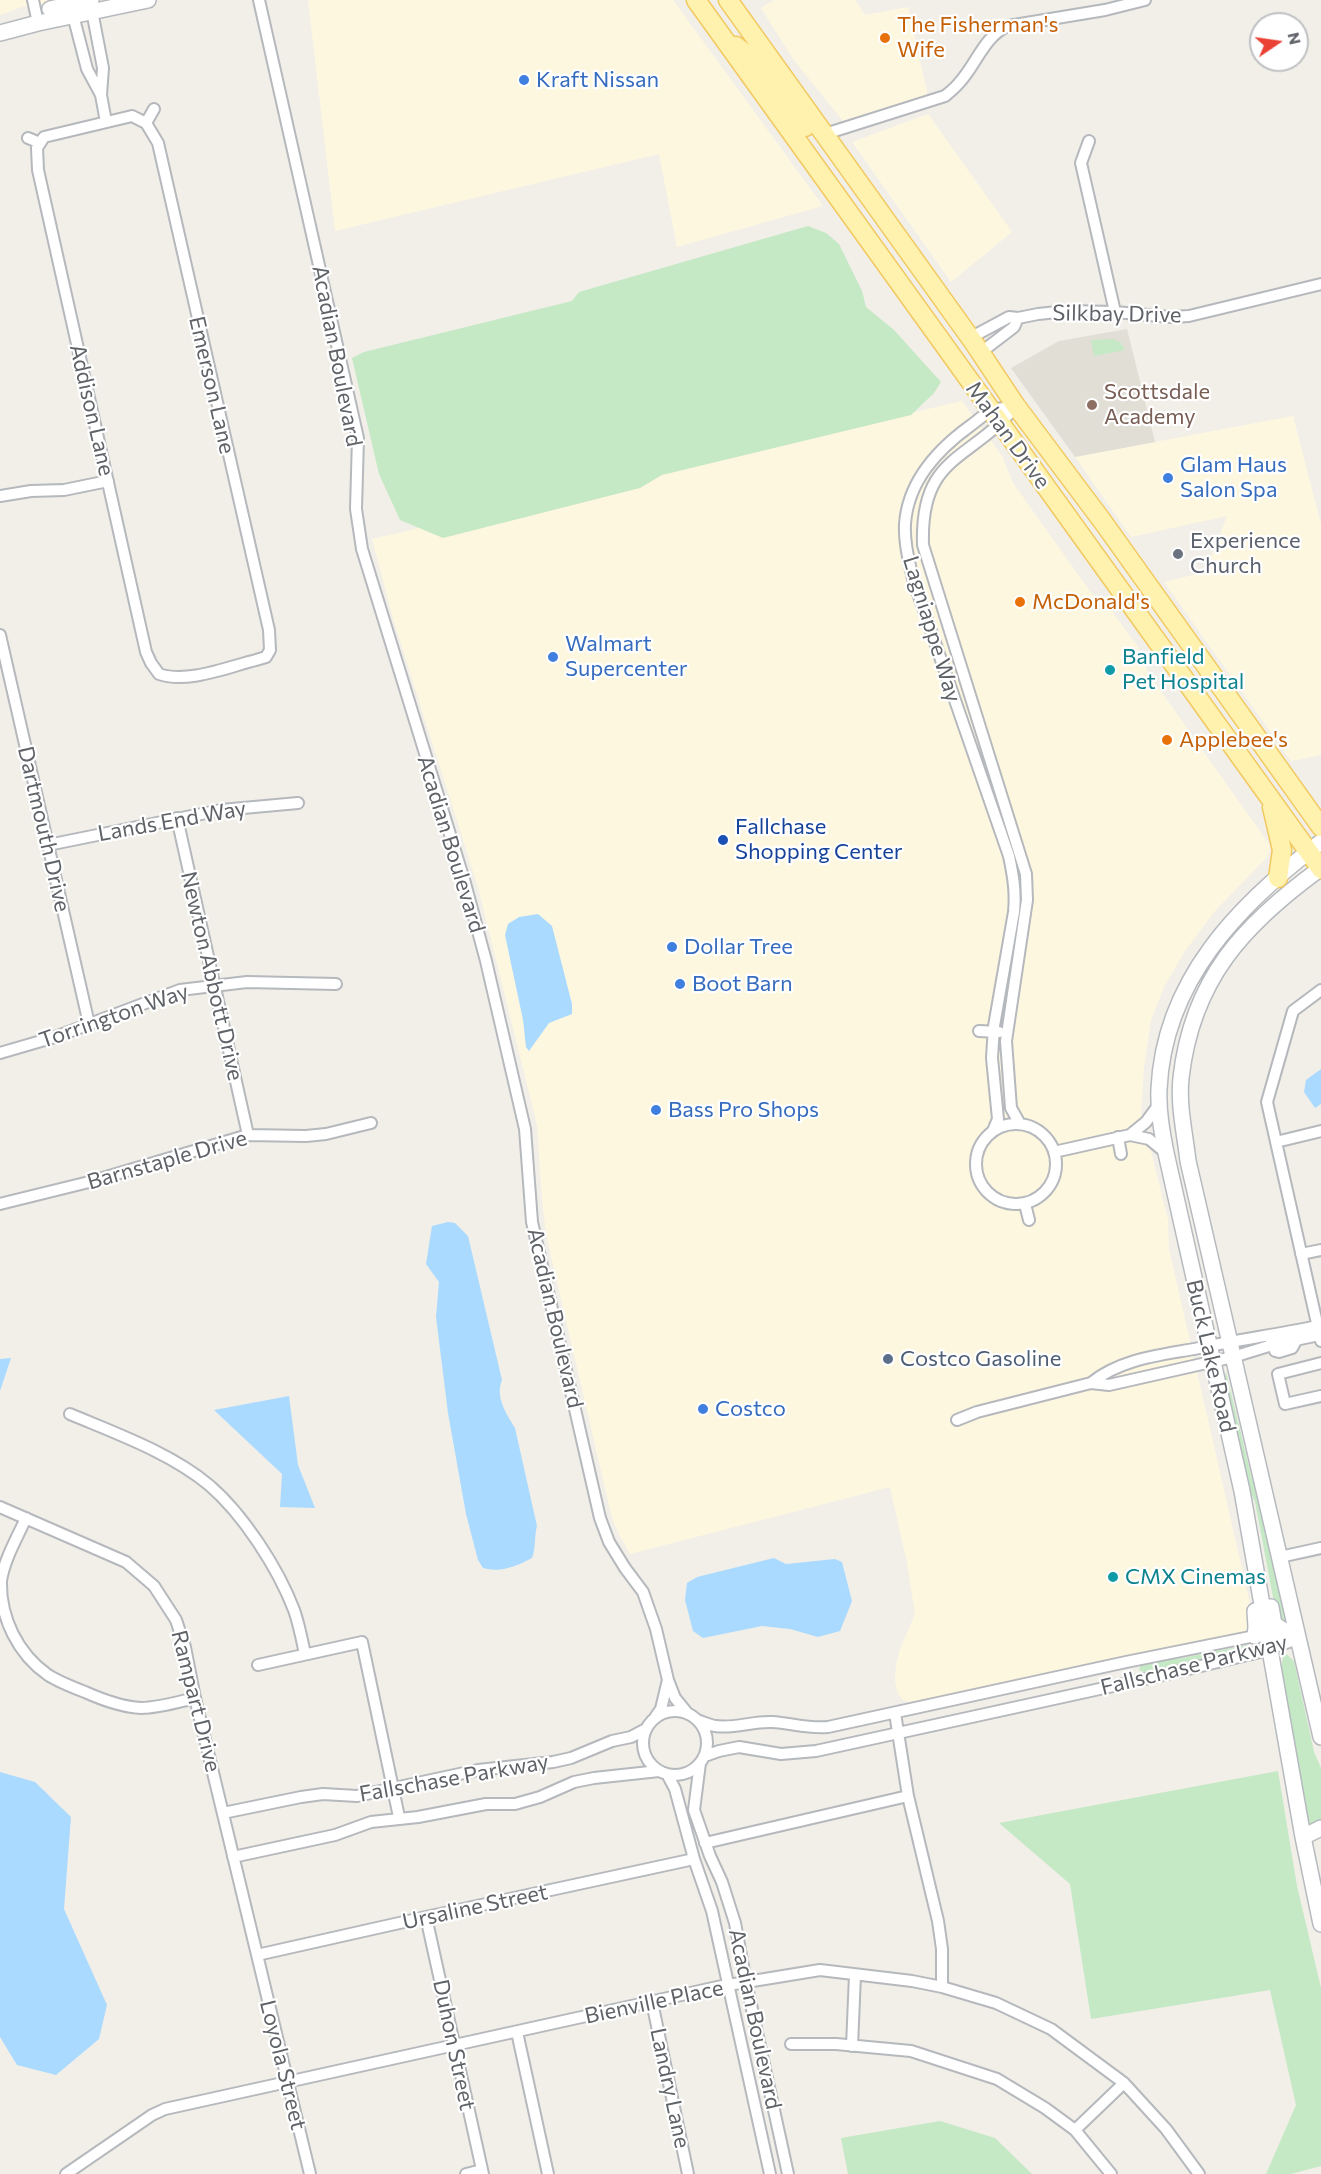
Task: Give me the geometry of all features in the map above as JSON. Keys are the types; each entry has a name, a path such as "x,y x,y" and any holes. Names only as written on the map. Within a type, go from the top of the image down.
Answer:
{"main road":[{"path":"0,23 36,12 148,0"},
{"name":"Mahan Drive","path":"696,0 1269,797 1315,847 1321,868"},
{"name":"Mahan Drive","path":"728,0 975,345 1016,406 1321,827"},
{"path":"0,33 36,12 73,15 92,5"},
{"path":"718,31 758,63 807,129 825,134"},
{"path":"1125,597 1148,602 1157,598"},
{"path":"1269,797 1282,850 1278,878"},
{"name":"Buck Lake Road","path":"1315,847 1232,921 1205,955 1184,991 1169,1030 1162,1069 1160,1124 1242,1491 1264,1641 1321,1924"},
{"name":"Buck Lake Road","path":"1321,868 1263,915 1238,940 1217,968 1204,990 1189,1036 1181,1079 1180,1102 1188,1161 1321,1737"},
{"path":"1242,1491 1253,1506 1274,1624 1297,1639"},
{"path":"1302,1837 1321,1828"}],"street":[{"name":"Acadian Boulevard","path":"259,0 358,438 356,509 362,549 465,883 486,961 525,1129 532,1222 600,1518 609,1542 625,1568 644,1592 668,1680 675,1698 692,1717"},
{"path":"825,134 945,96 960,83 987,42 997,32 1008,26 1027,21 1105,10 1145,0"},
{"path":"92,5 103,68 101,95 106,122"},
{"path":"73,15 87,69 101,95"},
{"path":"28,138 40,143 44,137 132,116 146,123 154,109"},
{"name":"Emerson Lane","path":"146,123 158,143 275,652 256,660 183,678 156,678"},
{"path":"1089,141 1081,163 1115,312"},
{"name":"Addison Lane","path":"40,143 37,148 38,170 146,652 156,678"},
{"name":"Silkbay Drive","path":"975,345 1002,320 1009,317 1018,318 1068,310 1171,317 1189,316 1321,284"},
{"path":"975,345 1014,327 1018,318"},
{"name":"Lagniappe Way","path":"993,1131 998,1119 992,1058 993,1032 1014,912 1014,888 1009,856 913,579 906,551 905,523 914,489 924,469 949,441 1016,406"},
{"name":"Lagniappe Way","path":"1016,406 996,418 939,474 929,495 922,519 923,545 1021,855 1027,887 1025,921 1007,1032 1008,1089 1012,1112 1020,1124"},
{"path":"0,495 31,490 64,490 108,481"},
{"name":"Dartmouth Drive","path":"0,635 89,1024"},
{"path":"945,675 961,671"},
{"path":"982,783 996,777"},
{"name":"Lands End Way","path":"48,845 177,818 266,804 298,803"},
{"name":"Newton Abbott Drive","path":"177,818 248,1135"},
{"path":"1014,888 1027,887"},
{"name":"Torrington Way","path":"0,1053 55,1037 180,990 214,985 278,981 336,984"},
{"path":"1319,1334 1267,1102 1293,1011 1321,990"},
{"path":"979,1031 1007,1032"},
{"path":"1131,1135 1146,1122 1160,1103"},
{"name":"Barnstaple Drive","path":"0,1204 89,1182 248,1135 306,1136 326,1134 371,1123"},
{"path":"1020,1124 1033,1128 1045,1136 1054,1152 1056,1164 1053,1178 1046,1190 1025,1204 1011,1204 997,1200 986,1192 975,1167 977,1153 983,1140 993,1131 1006,1125 1020,1124"},
{"path":"1276,1142 1321,1131"},
{"path":"1054,1152 1131,1135 1149,1139 1166,1153"},
{"path":"1118,1137 1121,1154"},
{"path":"1025,1204 1029,1220"},
{"path":"1301,1254 1321,1250"},
{"path":"957,1420 977,1412 1091,1383 1109,1385 1210,1354 1229,1341 1297,1339 1319,1334"},
{"path":"1091,1383 1104,1372 1137,1360 1210,1354 1233,1357 1271,1340 1319,1334"},
{"path":"1321,1364 1278,1374 1285,1404 1321,1396"},
{"path":"70,1414 175,1462 209,1485 237,1514 280,1581 294,1611 305,1654"},
{"name":"Rampart Drive","path":"0,1507 126,1562 154,1586 176,1620 185,1647 195,1698 257,1956"},
{"path":"27,1518 7,1562 1,1581 1,1599 5,1622 16,1643 34,1664 60,1681 106,1702 121,1706 144,1708 195,1698"},
{"path":"1280,1557 1321,1548"},
{"name":"Fallschase Parkway","path":"692,1717 716,1726 774,1722 814,1728 849,1724 1126,1662 1264,1641 1297,1639"},
{"name":"Fallschase Parkway","path":"703,1760 719,1751 739,1747 781,1754 799,1754 898,1733 1130,1682 1264,1641"},
{"path":"258,1665 362,1642 399,1817"},
{"path":"1126,1662 1130,1682"},
{"name":"Acadian Boulevard","path":"650,1725 661,1709 668,1680"},
{"path":"669,1712 692,1717 707,1737 703,1760 686,1774 676,1776 663,1773 653,1767 643,1745 650,1725 669,1712"},
{"path":"895,1713 908,1796 938,1921 942,1948 942,1987"},
{"name":"Fallschase Parkway","path":"223,1813 323,1794 357,1796 478,1770 571,1758 612,1741 631,1737 650,1725"},
{"name":"Acadian Boulevard","path":"703,1760 694,1810 735,1923 788,2174"},
{"name":"Acadian Boulevard","path":"663,1773 675,1788 694,1860 712,1911 770,2174"},
{"name":"Fallschase Parkway","path":"233,1857 335,1835 371,1822 399,1817 418,1817 486,1804 515,1804 540,1797 574,1782 594,1778 663,1773"},
{"path":"705,1843 908,1796"},
{"name":"Ursaline Street","path":"257,1956 426,1917 694,1860"},
{"name":"Duhon Street","path":"426,1917 482,2172"},
{"name":"Loyola Street","path":"257,1956 310,2174"},
{"name":"Bienville Place","path":"66,2174 152,2115 165,2109 729,1985 820,1971 942,1987 996,2003 1051,2029 1124,2083 1166,2129 1199,2174"},
{"path":"852,2046 855,1974"},
{"name":"Landry Lane","path":"652,2002 688,2174"},
{"path":"517,2032 548,2174"},
{"path":"791,2044 911,2051 997,2079 1045,2108 1075,2130 1111,2174"},
{"path":"1075,2130 1124,2083"},
{"path":"466,2174 482,2172"}],"shaded area":[{"path":"0,0 72,0 22,7 0,15"},
{"name":"Kraft Nissan","path":"308,0 673,0 823,206 677,247 659,154 335,231"},
{"path":"774,0 855,0 865,15 908,7 928,96 843,121 793,59 761,8"},
{"path":"928,114 1012,232 951,282 852,142"},
{"name":"Scottsdale Academy","path":"1127,329 1155,442 1075,457 1011,368 1059,341"},
{"path":"962,401 1002,456 1013,483 1092,594 1109,607 1138,647 1148,673 1269,844 1270,851 1267,857 1215,911 1185,951 1164,987 1151,1020 1144,1067 1141,1112 1168,1220 1169,1249 1253,1617 1249,1628 1242,1633 915,1704 903,1700 897,1692 895,1680 900,1649 915,1614 907,1563 890,1487 630,1554 619,1534 612,1518 546,1234 537,1125 478,887 394,622 372,539"},
{"path":"1293,416 1321,524 1321,755 1291,761 1164,582 1205,572 1227,516 1131,537 1075,457"}],"green space":[{"path":"808,226 826,233 839,244 862,291 866,307 894,330 941,382 934,393 911,415 662,475 640,488 443,538 400,520 379,474 352,358 364,352 572,301 579,292"},
{"path":"1113,339 1121,343 1125,350 1094,356 1091,340"},
{"path":"1226,1372 1252,1479 1261,1498 1286,1612 1282,1623 1276,1613 1255,1502 1245,1480 1224,1380"},
{"path":"1247,1645 1248,1650 1150,1675 1139,1670 1140,1666 1147,1662 1182,1658"},
{"path":"1284,1652 1294,1661 1314,1752 1321,1768 1321,1823 1308,1828 1281,1669"},
{"path":"1278,1771 1297,1886 1321,1988 1321,2166 1291,2174 1266,2174 1296,2105 1270,1990 1091,2019 1070,1884 999,1823"},
{"path":"940,2121 995,2138 1032,2174 848,2174 841,2138"}],"water":[{"path":"538,914 552,926 572,1004 572,1014 549,1023 529,1051 526,1047 523,1020 505,935 508,924 519,917"},
{"path":"1321,1069 1321,1104 1315,1108 1304,1092 1306,1080"},
{"path":"448,1222 455,1223 468,1236 502,1380 501,1399 515,1428 537,1526 532,1558 503,1569 483,1568 478,1560 466,1514 448,1413 436,1317 439,1282 426,1264 432,1226"},
{"path":"11,1358 0,1391 0,1359"},
{"path":"289,1396 298,1465 315,1508 280,1507 282,1474 214,1410"},
{"path":"774,1558 786,1564 835,1559 842,1562 852,1601 840,1631 818,1637 790,1629 762,1626 703,1638 693,1631 685,1600 687,1583 697,1577"},
{"path":"0,1772 35,1782 71,1817 64,1909 107,2005 99,2039 56,2075 17,2065 0,2037"}],"place":[{"name":"The Fisherman's Wife","path":"885,38"},
{"name":"Kraft Nissan","path":"524,80"},
{"name":"Scottsdale Academy","path":"1092,405"},
{"name":"Glam Haus Salon Spa","path":"1168,478"},
{"name":"Experience Church","path":"1178,554"},
{"name":"McDonald's","path":"1020,602"},
{"name":"Walmart Supercenter","path":"553,657"},
{"name":"Banfield Pet Hospital","path":"1110,670"},
{"name":"Applebee's","path":"1167,740"},
{"name":"Fallchase Shopping Center","path":"723,840"},
{"name":"Dollar Tree","path":"672,947"},
{"name":"Boot Barn","path":"680,984"},
{"name":"Bass Pro Shops","path":"656,1110"},
{"name":"Costco Gasoline","path":"888,1359"},
{"name":"Costco","path":"703,1409"},
{"name":"CMX Cinemas","path":"1113,1577"}]}
